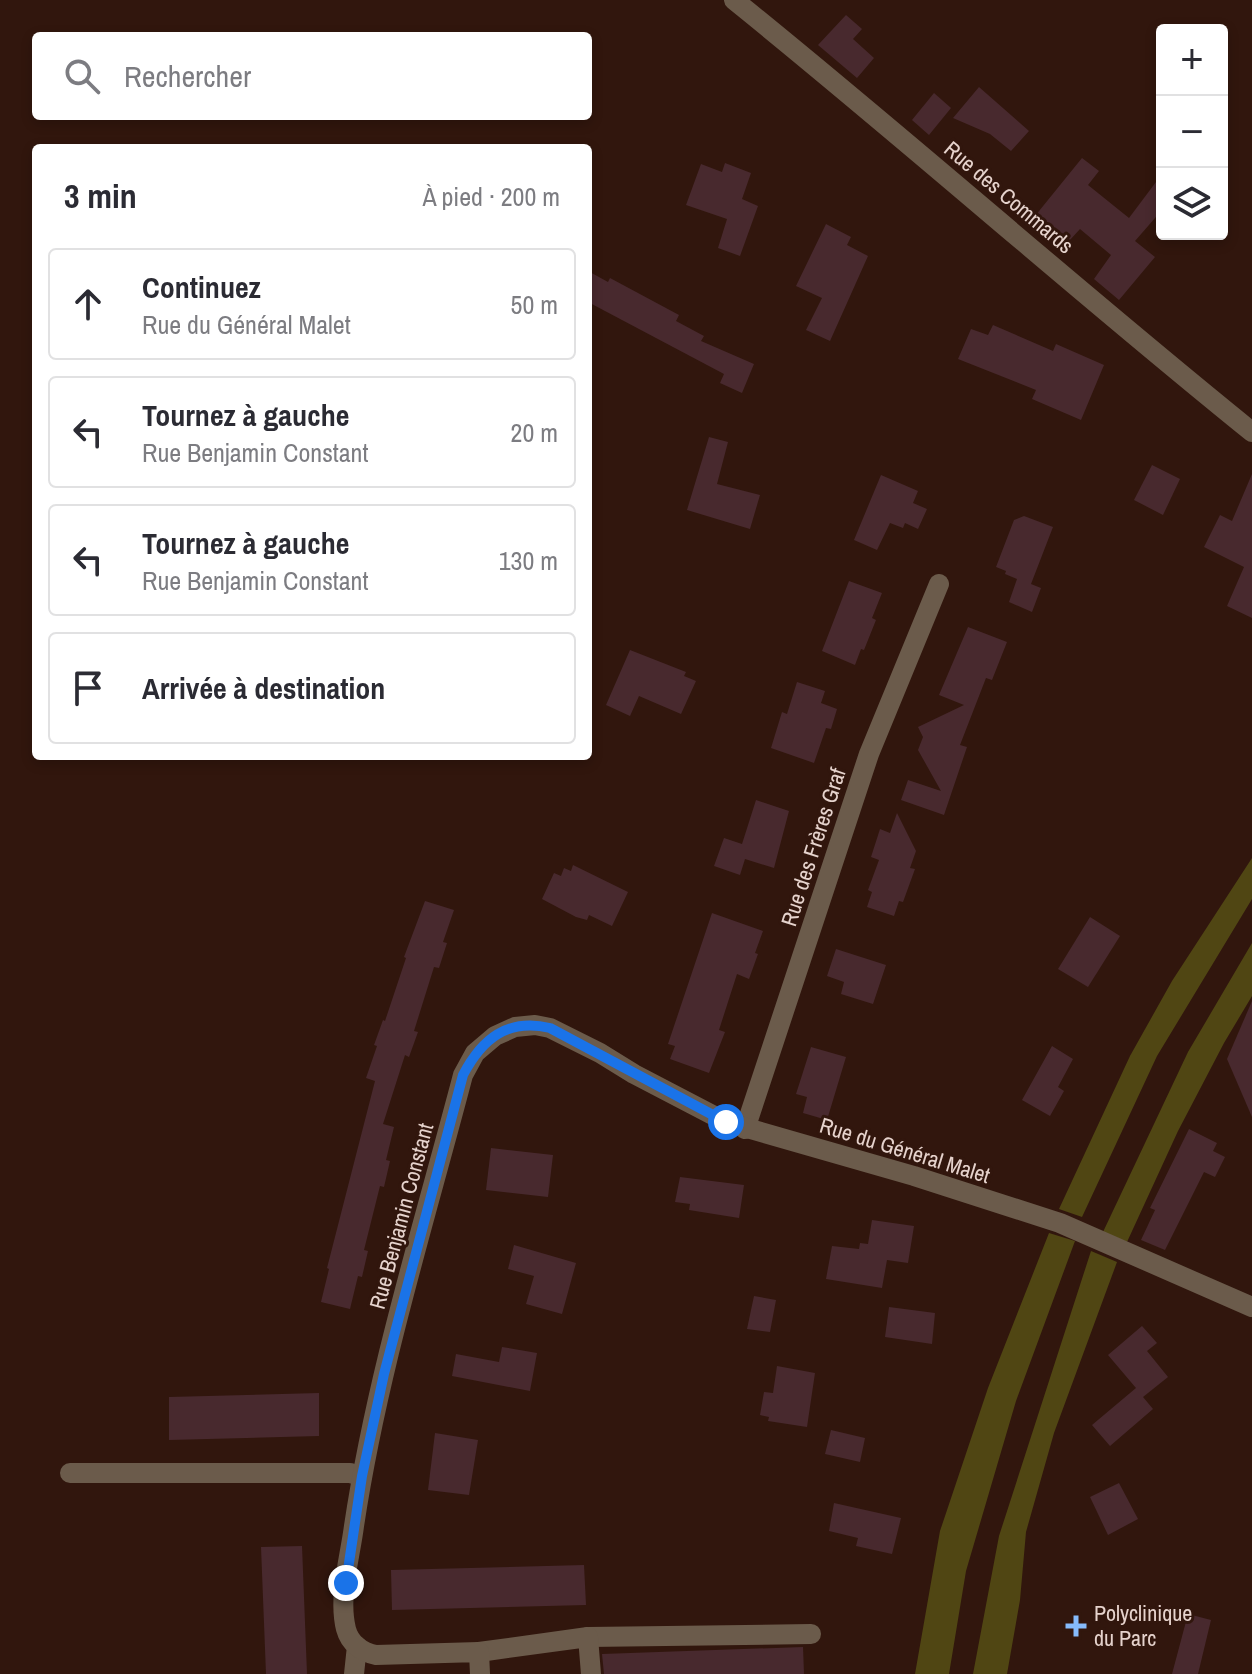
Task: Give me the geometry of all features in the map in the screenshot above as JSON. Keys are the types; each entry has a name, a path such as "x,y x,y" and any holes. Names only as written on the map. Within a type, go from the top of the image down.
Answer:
{"street":[{"name":"Rue des Commards","path":"734,0 839,84 1252,432"},
{"name":"Rue des Frères Graf","path":"745,1129 864,767 939,584"},
{"name":"Rue Benjamin Constant","path":"354,1674 357,1646 347,1632 344,1617 362,1476 384,1374 463,1075 475,1053 495,1036 515,1027 535,1025 550,1028"},
{"name":"Rue du Général Malet","path":"550,1028 681,1099 745,1129 914,1176 1060,1223 1252,1307"},
{"path":"70,1473 350,1473 362,1476"},
{"path":"357,1646 365,1653 376,1655 479,1652 588,1637 811,1634"},
{"path":"588,1637 591,1674"},
{"path":"479,1652 480,1674"}],"shaded area":[{"path":"1252,858 1252,899 1157,1056 1082,1217 1059,1209 1130,1056 1172,981"},
{"path":"1252,943 1252,996 1178,1131 1127,1242 1103,1232 1188,1052"},
{"path":"1049,1233 1075,1241 1016,1401 966,1571 949,1674 915,1674 940,1531 988,1388"},
{"path":"1091,1251 1117,1262 1054,1433 1026,1532 1020,1600 1007,1674 973,1674 999,1536"}],"building":[{"path":"846,15 862,29 853,39 874,58 857,78 818,45"},
{"path":"979,87 1029,131 1011,151 990,134 953,118"},
{"path":"934,93 951,108 929,135 912,120"},
{"path":"1082,158 1099,171 1088,185 1129,218 1156,182 1156,217 1135,241 1155,257 1119,300 1094,279 1111,255 1080,229 1069,241 1035,216"},
{"path":"725,163 751,173 742,199 758,206 740,256 718,248 727,219 686,205 701,164 722,172"},
{"path":"826,224 851,237 847,245 868,256 830,341 806,330 822,298 796,286"},
{"path":"592,273 608,282 610,278 679,315 676,321 704,336 701,341 754,364 742,393 720,383 724,374 592,304"},
{"path":"993,325 1053,351 1056,344 1104,365 1081,420 1032,399 1036,390 958,359 971,329 988,335"},
{"path":"709,437 728,442 717,484 760,495 750,529 687,510"},
{"path":"1152,465 1180,479 1163,515 1134,500"},
{"path":"1252,474 1252,618 1227,606 1244,567 1204,547 1220,515 1232,521"},
{"path":"881,475 918,491 913,503 927,509 918,529 905,523 903,528 890,523 877,550 854,540"},
{"path":"1024,516 1053,527 1031,584 1041,588 1032,612 1009,602 1017,579 996,567 1014,520"},
{"path":"849,581 882,593 872,618 876,620 855,665 822,651"},
{"path":"968,627 1007,642 992,680 986,678 960,745 967,747 944,815 901,800 908,780 941,791 918,750 923,737 918,727 964,705 939,695"},
{"path":"630,650 686,672 684,676 696,681 681,714 639,696 630,716 606,705"},
{"path":"797,682 825,691 821,703 837,709 831,729 826,728 814,763 771,748 782,712 787,714"},
{"path":"756,800 789,811 774,868 745,859 740,875 714,866 724,838 742,844"},
{"path":"897,813 916,851 910,868 915,869 903,902 899,901 894,916 867,907 872,892 868,890 879,860 871,857 880,829 890,833"},
{"path":"573,865 628,892 612,926 589,915 587,920 576,917 542,899 554,873 561,876 564,868 571,871"},
{"path":"425,901 454,910 443,942 447,943 439,968 434,967 414,1031 418,1032 409,1057 405,1055 383,1124 394,1127 386,1160 390,1161 384,1187 380,1186 364,1250 368,1251 362,1277 358,1276 350,1309 321,1302 327,1268 375,1081 366,1078 377,1046 374,1045"},
{"path":"712,913 763,931 749,979 737,974 719,1030 725,1032 709,1073 670,1059 675,1046 668,1044"},
{"path":"1090,917 1120,936 1088,987 1058,969"},
{"path":"836,949 886,965 873,1004 841,994 844,982 827,976"},
{"path":"1252,1001 1252,1117 1227,1059"},
{"path":"1052,1046 1073,1059 1058,1087 1064,1091 1050,1116 1022,1100"},
{"path":"811,1047 846,1057 827,1120 803,1113 807,1097 796,1094"},
{"path":"1189,1129 1217,1143 1213,1151 1225,1157 1215,1177 1204,1172 1165,1250 1141,1240 1155,1210 1150,1208"},
{"path":"491,1148 553,1155 548,1197 486,1190"},
{"path":"680,1177 744,1185 739,1218 689,1210 690,1204 675,1202"},
{"path":"872,1220 914,1226 908,1263 887,1260 882,1288 826,1279 832,1246 859,1249 860,1243 868,1244"},
{"path":"514,1245 576,1263 562,1314 526,1304 534,1276 508,1269"},
{"path":"754,1296 776,1300 770,1332 747,1329"},
{"path":"889,1307 935,1313 932,1344 885,1337"},
{"path":"1142,1326 1157,1343 1147,1351 1168,1377 1143,1397 1153,1409 1110,1446 1092,1425 1136,1388 1108,1355"},
{"path":"502,1347 537,1353 530,1391 452,1376 456,1354 499,1362"},
{"path":"777,1366 815,1373 807,1427 768,1421 769,1417 760,1415 764,1392 773,1393"},
{"path":"319,1393 319,1436 169,1440 169,1397"},
{"path":"831,1430 865,1438 860,1462 825,1454"},
{"path":"435,1433 478,1440 469,1495 428,1490"},
{"path":"1119,1483 1138,1519 1108,1535 1090,1497"},
{"path":"834,1503 901,1518 892,1554 856,1546 858,1538 829,1531"},
{"path":"302,1546 307,1674 266,1674 261,1547"},
{"path":"584,1565 586,1605 392,1610 391,1570"},
{"path":"1188,1614 1211,1620 1198,1674 1172,1674"},
{"path":"803,1647 804,1674 604,1674 602,1654"}],"place":[{"name":"Polyclinique du Parc","path":"1076,1626"}],"route":[{"path":"346,1583 362,1476 384,1374 463,1075 475,1053 495,1036 515,1027 535,1025 550,1028 726,1122"}]}
